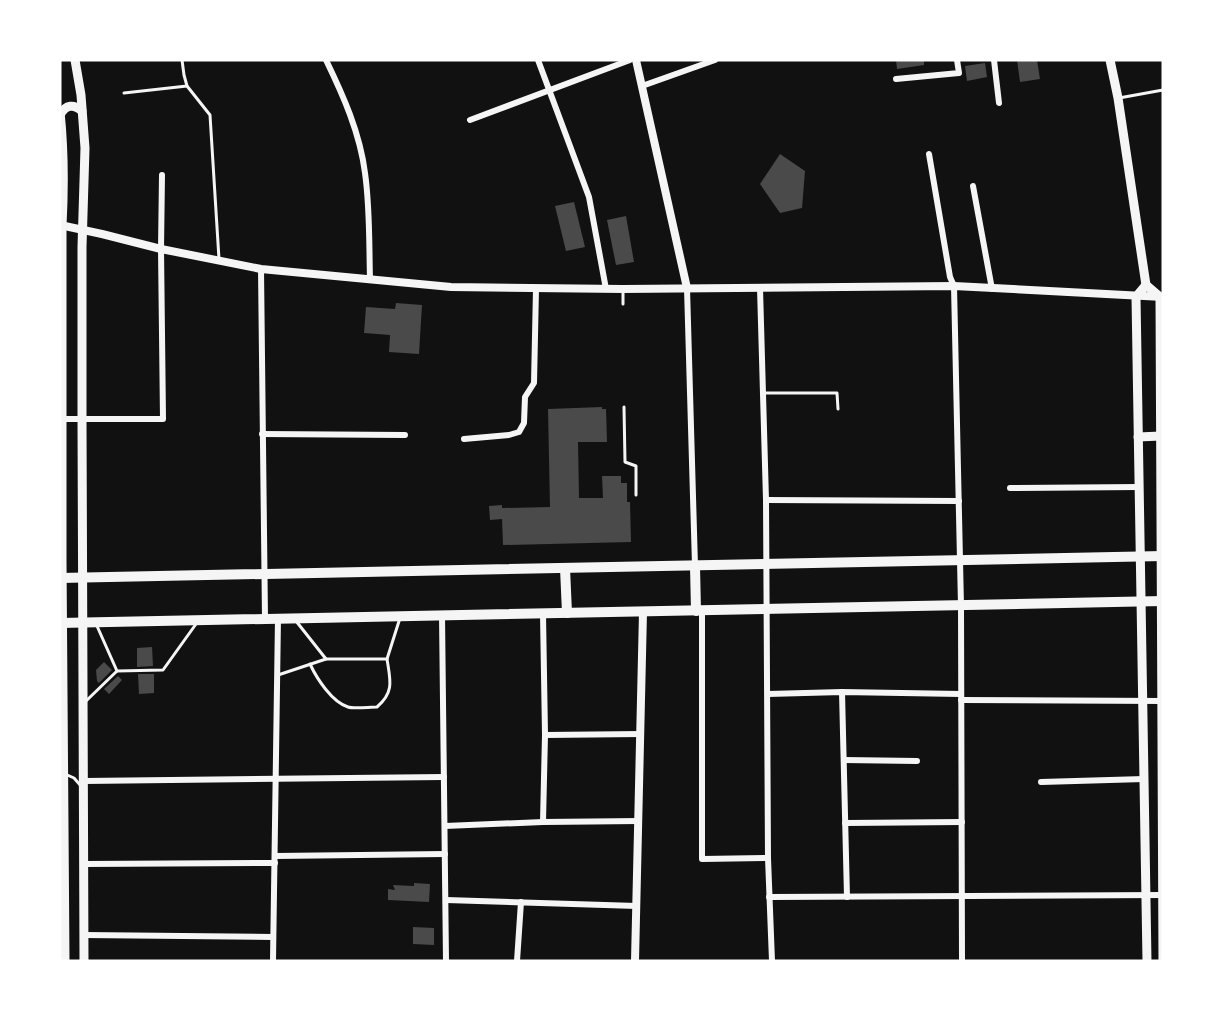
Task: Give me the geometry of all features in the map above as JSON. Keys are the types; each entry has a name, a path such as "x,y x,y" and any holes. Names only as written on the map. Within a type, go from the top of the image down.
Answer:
{"main road":[{"path":"75,60 82,111 85,166 82,419 84,961"},
{"path":"1110,60 1146,285 1162,297 1163,961"},
{"path":"65,961 61,623 63,158 60,113 68,106 82,111"},
{"path":"1146,285 1136,297 1147,961"},
{"path":"1138,437 1162,436"},
{"path":"61,578 1162,556"},
{"path":"695,566 699,611"},
{"path":"566,568 567,613"},
{"path":"61,623 1162,601"}],"street":[{"path":"326,60 341,92 360,146 368,201 370,279"},
{"path":"538,60 589,197 606,289"},
{"path":"470,120 630,60"},
{"path":"636,60 687,288 695,566"},
{"path":"642,86 715,60"},
{"path":"896,79 959,73 957,60"},
{"path":"994,60 999,103"},
{"path":"929,154 950,277 954,286 961,606 962,961"},
{"path":"62,419 163,419 162,176"},
{"path":"973,186 992,289"},
{"path":"61,226 261,269 451,287 623,289 954,286 1162,297"},
{"path":"261,269 265,619"},
{"path":"760,288 766,500 768,858 772,961"},
{"path":"464,439 509,435 519,432 524,423 525,397 534,383 536,289"},
{"path":"262,434 405,435"},
{"path":"1010,488 1139,487"},
{"path":"766,500 959,501"},
{"path":"699,611 702,859 768,858"},
{"path":"635,961 643,612"},
{"path":"543,614 543,822"},
{"path":"442,615 446,961"},
{"path":"273,961 278,618"},
{"path":"768,694 842,692 1162,701"},
{"path":"842,692 847,897"},
{"path":"544,735 641,734"},
{"path":"844,760 917,761"},
{"path":"84,786 444,777"},
{"path":"1041,782 1144,779"},
{"path":"445,826 639,821"},
{"path":"845,823 962,822"},
{"path":"84,864 445,854"},
{"path":"769,897 1163,896"},
{"path":"446,900 637,906"},
{"path":"517,961 521,902"},
{"path":"84,935 273,937"}],"lane":[{"path":"182,60 187,86 210,115 219,261"},
{"path":"124,93 187,86"},
{"path":"1118,99 1163,90"},
{"path":"623,289 623,304"},
{"path":"763,393 837,393 838,409"},
{"path":"624,407 625,462 636,466 636,495"},
{"path":"310,664 322,685 348,707 377,707 386,698 391,685 387,659 400,616"},
{"path":"294,618 326,659"},
{"path":"83,704 117,671 163,670 199,620"},
{"path":"95,622 117,671"},
{"path":"278,675 326,659 387,659"},
{"path":"62,779 76,779 84,786"}],"building":[{"path":"896,60 924,60 924,65 897,69"},
{"path":"1017,60 1037,60 1040,79 1020,82"},
{"path":"985,63 987,77 967,81 965,66"},
{"path":"780,154 805,171 802,208 780,213 760,184"},
{"path":"574,202 585,247 566,251 555,206"},
{"path":"626,216 634,262 616,265 607,220"},
{"path":"396,303 422,305 419,354 389,352 390,335 364,333 366,307 395,309"},
{"path":"602,407 606,409 607,442 578,442 579,498 603,498 602,476 621,476 621,483 627,483 627,502 630,502 631,542 503,545 502,519 490,520 489,506 550,507 548,409"},
{"path":"152,647 153,666 137,667 137,648"},
{"path":"104,662 112,670 99,683 96,670"},
{"path":"138,674 154,674 154,693 139,694"},
{"path":"118,676 122,680 109,694 104,689"},
{"path":"414,883 430,884 429,902 388,900 388,889 395,890 393,885 414,886"},
{"path":"413,927 434,928 434,945 413,944"}]}
